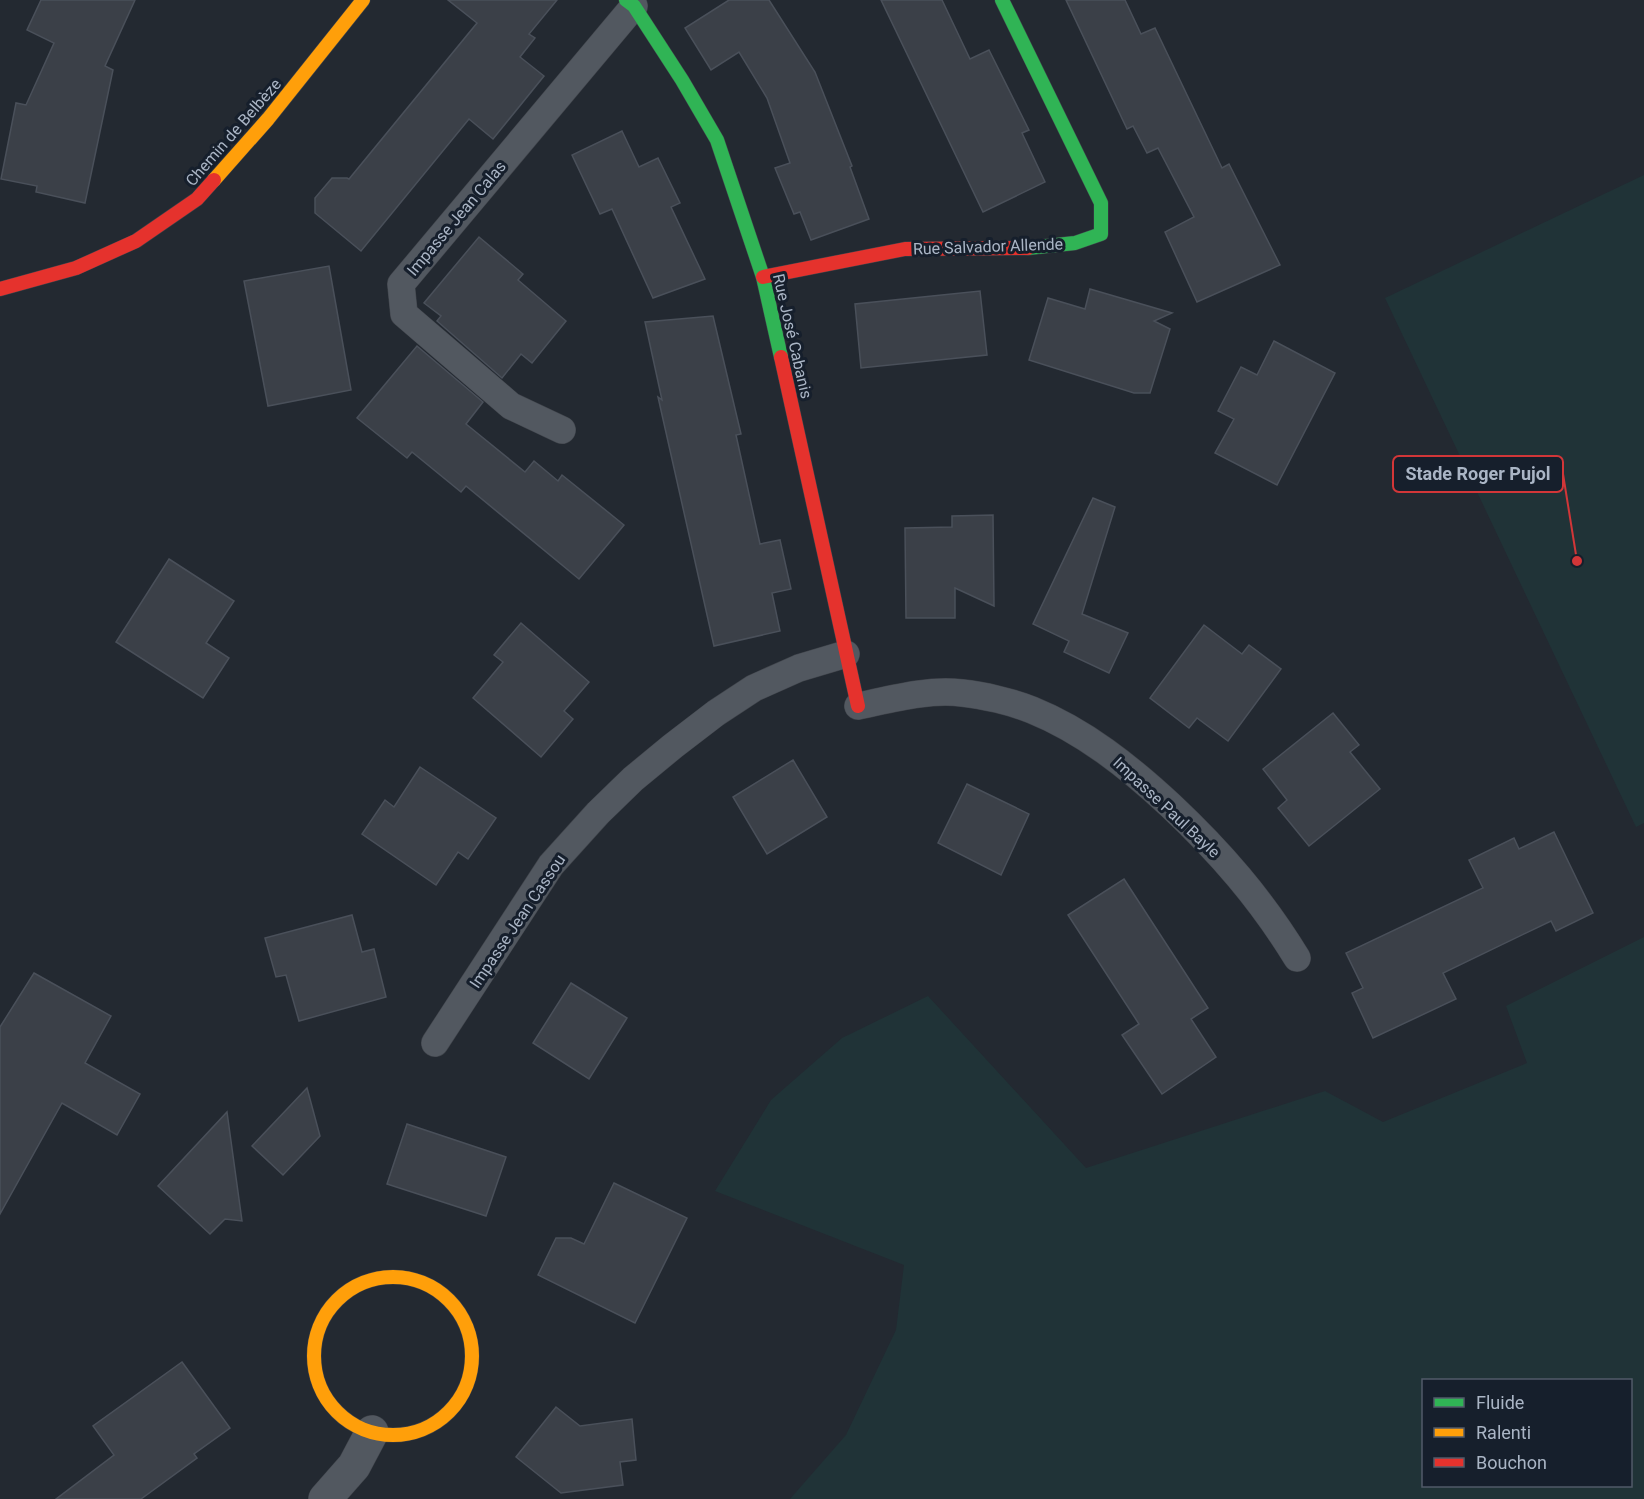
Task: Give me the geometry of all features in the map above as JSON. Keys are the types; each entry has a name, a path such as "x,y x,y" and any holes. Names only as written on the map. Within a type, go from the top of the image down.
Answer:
{"street":[{"name":"Chemin de Belbèze","path":"0,289 76,268 136,241 197,199 268,119 363,0"},
{"name":"Rue Salvador Allende","path":"763,277 905,249 1024,248 1075,243 1101,234 1101,203 1002,0"},
{"name":"Rue José Cabanis","path":"633,2 717,140 763,277 858,706"},
{"path":"401,1277 426,1284 447,1298 463,1319 471,1341 472,1364 467,1386 455,1406 438,1421 418,1432 395,1435 372,1432 349,1422 330,1403 318,1381 314,1354 318,1329 331,1306 351,1289 374,1279 401,1277"},
{"path":"325,1499 354,1466 372,1432"}],"lane":[{"name":"Impasse Jean Calas","path":"562,430 511,406 404,314 401,284 633,2"},
{"name":"Impasse Jean Cassou","path":"435,1043 551,866 598,813 633,779 672,746 754,688 799,668 846,654"},
{"name":"Impasse Paul Bayle","path":"858,706 927,692 961,693 1031,709 1062,723 1102,748 1128,768 1191,824 1236,871 1279,927 1297,958"}],"green space":[{"path":"1644,175 1644,823 1636,827 1385,298"},
{"path":"1644,937 1644,1499 790,1499 846,1435 896,1330 904,1265 715,1191 771,1100 842,1038 928,996 1086,1168 1325,1091 1383,1122 1527,1063 1506,1006"}],"building":[{"path":"41,0 135,0 105,66 113,70 85,203 36,192 37,186 1,179 16,103 26,105 54,43 27,30"},
{"path":"448,0 557,0 529,34 535,38 520,57 544,76 493,139 469,119 361,251 315,213 315,198 332,178 349,179 477,23"},
{"path":"729,0 769,0 815,72 852,166 850,167 869,219 811,240 800,212 794,214 775,168 790,163 767,98 739,52 711,70 685,28"},
{"path":"881,0 942,0 970,59 989,50 1029,130 1022,133 1045,182 983,212"},
{"path":"1066,0 1125,0 1141,34 1155,28 1222,168 1229,164 1280,265 1197,302 1165,232 1194,217 1158,148 1147,153 1133,126 1127,129"},
{"path":"622,131 639,167 658,158 680,203 671,207 705,279 653,298 612,209 600,214 572,155"},
{"path":"479,237 523,274 518,280 566,321 532,363 521,354 502,378 437,321 441,316 424,303"},
{"path":"329,266 351,390 268,406 244,281"},
{"path":"1090,289 1172,313 1154,321 1170,329 1150,393 1134,393 1029,360 1048,298 1085,309"},
{"path":"980,291 987,355 861,368 855,304"},
{"path":"713,316 741,434 736,435 760,544 780,540 791,589 772,593 780,631 714,646 658,397 662,400 645,322"},
{"path":"1274,341 1335,373 1277,485 1215,453 1234,419 1218,411 1241,367 1257,375"},
{"path":"417,346 483,402 466,424 525,472 534,461 558,481 562,475 624,525 579,579 466,486 461,492 412,452 407,458 357,418"},
{"path":"1093,498 1115,507 1082,614 1128,633 1109,673 1064,652 1069,641 1033,624"},
{"path":"993,515 994,606 955,588 955,618 906,618 905,528 952,527 952,516"},
{"path":"169,559 234,601 206,643 229,658 203,698 116,642"},
{"path":"521,623 589,682 564,711 573,719 541,757 473,698 503,662 494,655"},
{"path":"1204,625 1242,654 1249,645 1281,669 1228,741 1197,718 1189,728 1150,698"},
{"path":"1333,713 1359,745 1350,752 1380,789 1309,846 1278,808 1287,800 1263,769"},
{"path":"793,760 827,817 767,854 733,797"},
{"path":"420,767 496,818 468,859 458,852 436,885 362,834 385,800 394,807"},
{"path":"967,784 1029,814 1001,875 938,843"},
{"path":"1554,832 1593,913 1556,931 1551,921 1443,973 1456,999 1373,1038 1352,993 1363,988 1346,953 1483,888 1469,860 1514,838 1519,849"},
{"path":"1124,879 1208,1008 1191,1019 1216,1057 1162,1094 1122,1035 1139,1024 1068,915"},
{"path":"352,915 362,952 374,949 386,997 299,1021 286,975 276,977 265,938"},
{"path":"34,973 111,1016 85,1063 140,1094 117,1135 62,1103 0,1214 0,1027"},
{"path":"571,983 627,1018 589,1079 533,1043"},
{"path":"307,1088 320,1136 283,1175 252,1146"},
{"path":"227,1112 242,1221 225,1219 210,1234 158,1186"},
{"path":"407,1124 506,1157 486,1216 387,1184"},
{"path":"614,1183 687,1218 635,1323 538,1275 556,1238 571,1238 584,1244"},
{"path":"182,1362 230,1428 194,1454 197,1458 141,1499 56,1499 114,1455 93,1426"},
{"path":"556,1407 580,1426 632,1419 636,1460 620,1462 623,1485 561,1493 516,1457"}],"traffic: fast":[{"path":"626,0 634,6 682,80 717,140 763,277 781,357"},
{"path":"1002,0 1101,203 1101,234 1075,243 1028,248"}],"traffic: slow":[{"path":"214,180 268,119 363,0"},
{"path":"393,1277 423,1283 449,1300 466,1326 472,1356 466,1386 449,1412 423,1429 393,1435 363,1429 337,1412 320,1386 314,1356 320,1326 337,1300 363,1283 393,1277"}],"traffic: jam":[{"path":"0,289 76,268 136,241 197,199 214,180"},
{"path":"763,277 905,249 1028,248"},
{"path":"781,357 858,706"}],"place":[{"name":"Stade Roger Pujol","path":"1577,561"}]}
